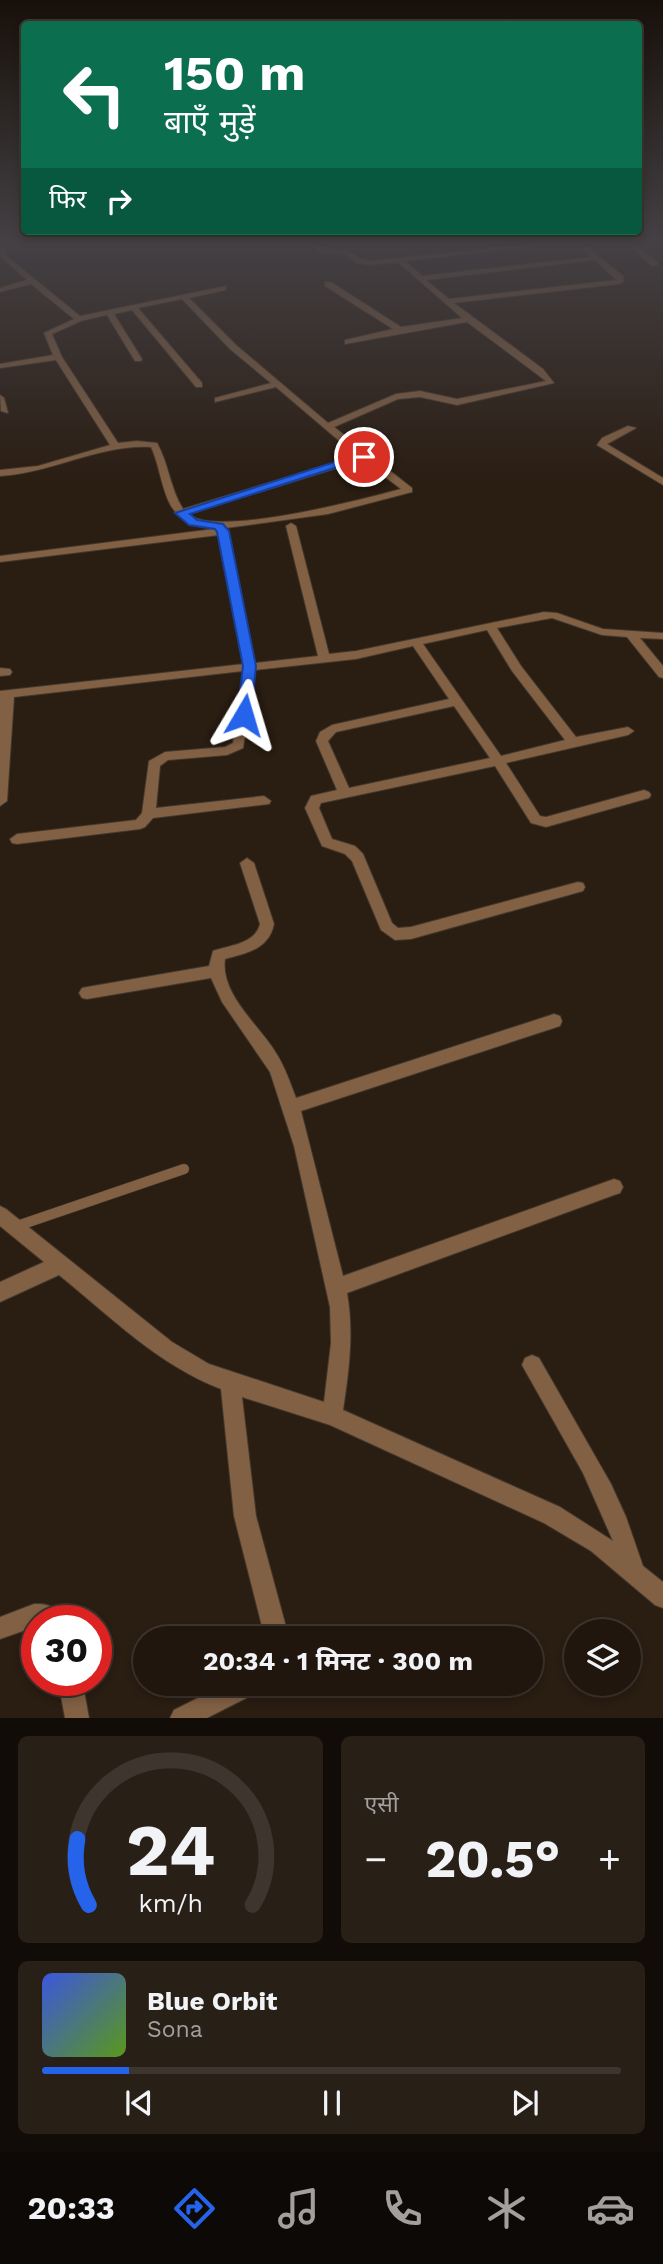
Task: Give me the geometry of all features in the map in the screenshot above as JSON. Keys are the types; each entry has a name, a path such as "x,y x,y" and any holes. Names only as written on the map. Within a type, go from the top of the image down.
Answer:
{"street":[{"path":"68,324 48,333 58,357 116,448"},
{"path":"117,324 138,359"},
{"path":"148,324 199,385"},
{"path":"0,559 221,529 328,510 409,490 364,457 233,347 211,324"},
{"path":"391,324 400,330"},
{"path":"348,342 433,324"},
{"path":"328,426 396,397 420,394 457,402 550,383 540,371 476,324"},
{"path":"0,366 58,357"},
{"path":"218,400 277,384"},
{"path":"0,398 5,411"},
{"path":"631,428 605,440 602,445 663,482"},
{"path":"0,473 28,472 116,448 146,443 156,446 171,499 181,513 194,523 221,529"},
{"path":"181,513 364,457"},
{"path":"291,526 324,657"},
{"path":"17,839 140,824 149,814 154,764 158,760 164,756 227,751 239,745 250,666 221,529"},
{"path":"0,801 4,695 356,655 553,615 583,627 632,636 663,636"},
{"path":"491,627 516,668 573,742"},
{"path":"632,636 663,674"},
{"path":"416,643 454,702 540,822 644,795"},
{"path":"344,792 322,741 324,735 332,729 454,702"},
{"path":"578,887 411,933 394,934 386,926 358,858 349,850 327,842 312,808 316,799 344,792 628,732"},
{"path":"149,814 264,801"},
{"path":"247,863 267,924 266,934 260,941 218,955 216,971 234,1008 258,1038 276,1069 302,1144 341,1317 340,1364 332,1415"},
{"path":"87,993 216,971"},
{"path":"290,1107 554,1021"},
{"path":"336,1288 614,1187"},
{"path":"7,1221 165,1349 202,1372 332,1415 552,1515 599,1544 663,1597"},
{"path":"0,1293 59,1265"},
{"path":"532,1365 612,1508 625,1539 634,1572"},
{"path":"230,1383 245,1516 274,1626"},
{"path":"0,1628 21,1620"},
{"path":"73,1696 77,1718"},
{"path":"182,1718 226,1696"}],"lane":[{"path":"7,1221 184,1169"}],"route":[{"path":"244,715 250,666 223,531 212,524 194,523 181,513 364,457"}]}
